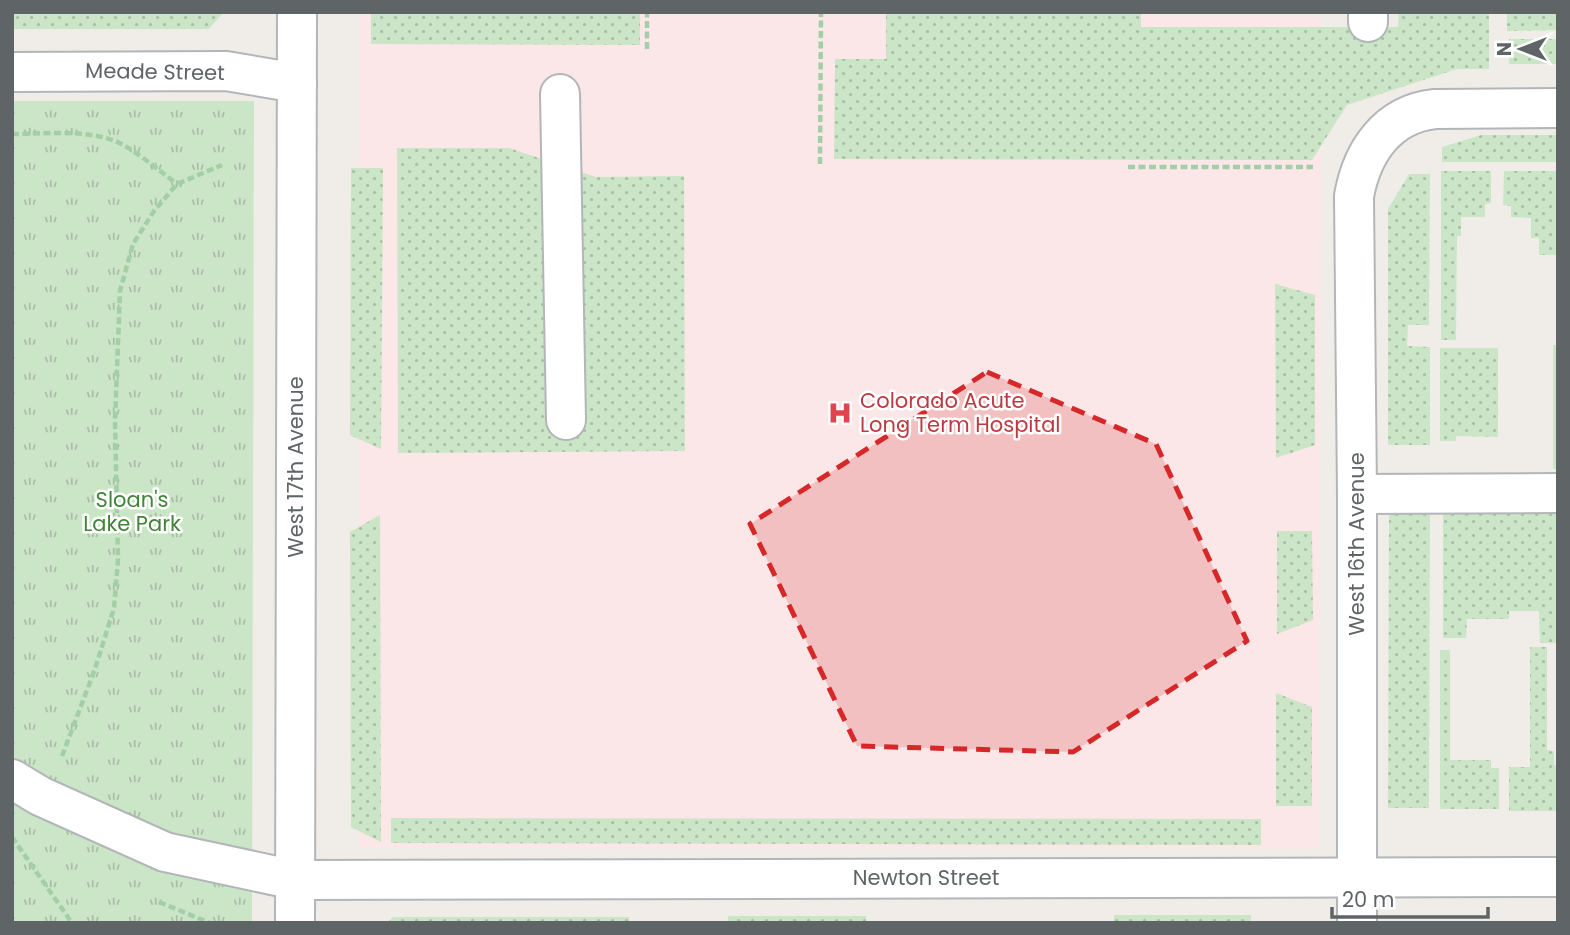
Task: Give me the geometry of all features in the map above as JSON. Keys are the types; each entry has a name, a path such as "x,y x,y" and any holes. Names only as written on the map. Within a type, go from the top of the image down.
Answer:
{"street":[{"name":"West 17th Avenue","path":"295,923 297,12"},
{"name":"Meade Street","path":"12,72 226,71 297,83"},
{"path":"560,94 566,420"},
{"name":"West 16th Avenue","path":"1357,923 1354,196 1361,167 1373,145 1387,130 1404,119 1428,110 1558,108"},
{"path":"1357,494 1558,493"},
{"name":"Newton Street","path":"26,787 164,852 295,880 1558,877"}],"path":[{"path":"646,49 647,12"},
{"path":"820,164 821,12"},
{"path":"12,134 83,134 116,141 177,184"},
{"path":"26,787 65,750 114,608 118,560 115,421 121,291 133,244 154,211 177,184 222,165"},
{"path":"1128,167 1316,167"},
{"path":"12,837 72,923"}],"highlighted area":[{"path":"987,372 1156,444 1247,641 1073,752 857,746 750,524"}],"shaded area":[{"name":"Colorado Acute Long Term Hospital","path":"360,12 1321,12 1319,849 359,848"}],"green space":[{"path":"12,12 224,12 209,29 12,29"},
{"path":"371,12 640,12 640,45 371,44"},
{"path":"886,12 1141,12 1141,27 1398,27 1399,12 1489,12 1489,69 1457,69 1347,105 1312,160 834,159 835,59 886,59"},
{"path":"1507,12 1558,12 1558,30 1507,31"},
{"path":"1509,39 1558,39 1558,64 1509,64"},
{"name":"Sloan's Lake Park","path":"12,101 254,101 252,923 12,923"},
{"path":"1481,135 1558,135 1558,162 1442,162 1442,147"},
{"path":"397,148 509,148 596,177 684,176 685,451 398,453"},
{"path":"351,168 383,168 381,449 350,435"},
{"path":"1441,171 1491,171 1491,203 1485,204 1485,217 1461,217 1461,236 1457,236 1456,340 1441,340"},
{"path":"1504,171 1558,171 1558,255 1539,255 1539,238 1531,238 1531,218 1511,217 1511,206 1503,205"},
{"path":"1409,174 1430,174 1429,325 1408,325 1407,346 1430,347 1430,445 1388,445 1388,209"},
{"path":"1275,284 1315,295 1315,445 1276,458"},
{"path":"1553,345 1558,345 1558,469 1553,469"},
{"path":"1440,348 1498,348 1498,437 1456,436 1456,441 1440,441"},
{"path":"1389,505 1430,506 1429,808 1388,808"},
{"path":"1443,505 1558,505 1557,643 1540,643 1539,611 1509,611 1509,619 1467,619 1466,638 1443,638"},
{"path":"380,515 381,842 351,827 350,532"},
{"path":"1277,531 1312,531 1313,620 1277,634"},
{"path":"1530,647 1547,647 1547,750 1554,751 1554,765 1558,765 1558,811 1509,811 1509,767 1530,767"},
{"path":"1440,650 1450,650 1450,760 1491,760 1491,768 1499,768 1499,809 1440,809"},
{"path":"1276,693 1312,707 1312,806 1276,806"},
{"path":"391,818 1261,819 1261,845 391,843"},
{"path":"1114,915 1251,915 1251,923 1114,923"},
{"path":"728,916 866,916 866,923 728,923"},
{"path":"393,917 629,917 629,923 387,923"}],"place":[{"name":"Colorado Acute Long Term Hospital","path":"840,413"}]}
